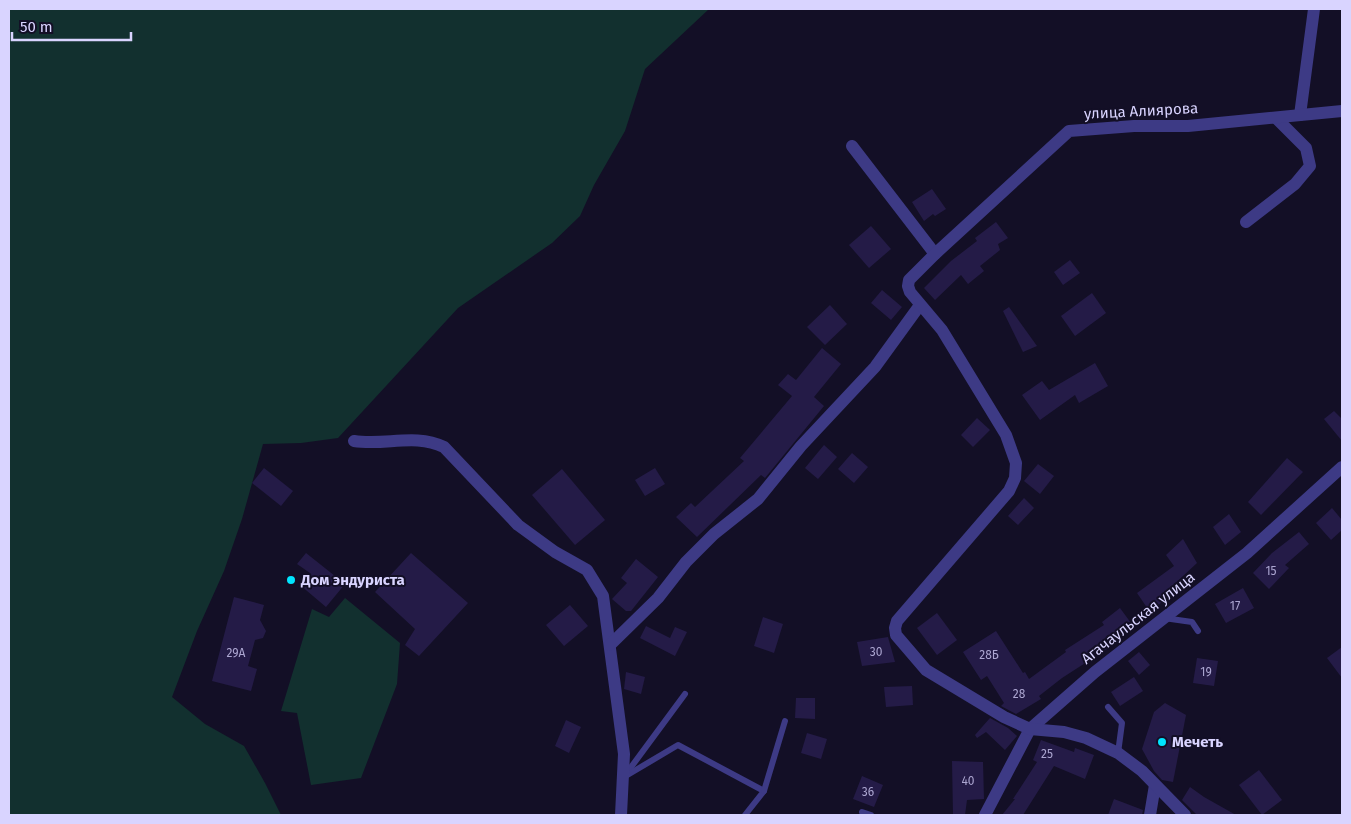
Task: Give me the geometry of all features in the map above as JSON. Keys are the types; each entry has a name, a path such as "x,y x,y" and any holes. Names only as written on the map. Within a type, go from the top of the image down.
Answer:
{"street":[{"path":"1300,115 1314,9"},
{"name":"улица Алиярова","path":"920,305 910,292 909,280 934,254 1069,131 1134,126 1188,126 1342,111"},
{"path":"1246,222 1295,184 1310,166 1306,148 1276,118"},
{"path":"852,146 934,254"},
{"path":"610,645 658,598 686,562 714,534 758,499 801,446 875,367 920,305 942,330 971,376 1006,435 1016,463 1014,478 1008,491 897,621 896,635 926,670 1004,717 1030,729 1064,732 1086,738 1118,753 1142,771 1185,815"},
{"path":"354,441 372,444 416,438 431,441 444,447 518,525 555,552 587,570 603,596 622,724 624,777 621,815"},
{"name":"Агачаульская улица","path":"985,815 1030,729 1095,672 1247,553 1300,503 1342,469"},
{"path":"1150,815 1155,785"}],"lane":[{"path":"1163,618 1192,622 1198,631"},
{"path":"624,777 685,694"},
{"path":"1108,707 1122,723 1118,753"},
{"path":"745,815 764,790 784,721"},
{"path":"624,777 678,745 764,790"},
{"path":"862,812 871,815"}],"green space":[{"path":"9,9 709,9 645,69 625,131 594,185 580,216 552,243 458,308 338,438 301,443 263,444 242,519 224,571 197,631 172,697 205,724 244,746 281,815 9,815"},
{"path":"345,598 400,643 397,684 361,778 311,785 297,713 281,711 312,609 329,617"}],"building":[{"path":"932,189 946,209 935,216 933,214 924,221 912,202"},
{"path":"996,222 1008,238 998,244 1000,250 980,266 984,271 968,284 961,275 935,300 924,288 951,261 977,241 975,238"},
{"path":"871,226 891,249 869,268 849,245"},
{"path":"1070,260 1080,273 1063,285 1054,272"},
{"path":"882,290 902,307 891,320 871,303"},
{"path":"1092,293 1106,313 1075,336 1061,316"},
{"path":"830,305 847,324 825,345 807,327"},
{"path":"1009,307 1037,346 1023,352 1003,311"},
{"path":"822,348 841,364 814,397 824,406 765,478 761,475 697,537 676,517 691,503 695,507 744,461 740,458 792,396 778,385 788,374 796,380"},
{"path":"1095,363 1108,386 1079,403 1075,395 1040,420 1022,395 1042,381 1049,390"},
{"path":"1334,411 1342,419 1342,441 1324,419"},
{"path":"977,418 990,430 973,447 961,435"},
{"path":"824,445 837,457 818,479 805,468"},
{"path":"852,453 868,467 854,483 838,469"},
{"path":"1287,458 1303,472 1261,515 1248,502"},
{"path":"1038,464 1054,476 1040,494 1024,481"},
{"path":"264,468 293,491 281,506 252,483"},
{"path":"655,468 665,484 645,496 635,480"},
{"path":"562,469 605,520 575,545 532,495"},
{"path":"1024,498 1034,508 1018,525 1008,516"},
{"path":"1332,508 1342,520 1342,530 1331,540 1316,523"},
{"path":"1229,514 1241,532 1225,545 1213,527"},
{"path":"1299,532 1309,544 1285,565 1289,568 1269,589 1253,573 1272,553"},
{"path":"1183,539 1197,563 1170,588 1173,593 1150,612 1137,593 1174,566 1166,555"},
{"path":"306,553 345,584 326,607 300,585 310,573 297,564"},
{"path":"411,553 468,603 419,656 405,645 415,629 375,592"},
{"path":"636,559 658,577 631,611 626,611 612,599 627,583 621,578"},
{"path":"1243,588 1254,608 1226,623 1215,604"},
{"path":"234,597 264,605 260,620 266,631 263,638 255,640 248,666 257,669 251,691 212,681"},
{"path":"570,605 588,626 564,646 546,625"},
{"path":"1120,608 1131,623 1104,644 1107,649 1062,678 1039,696 1041,699 1016,714 1001,706 1004,703 987,676 981,680 963,652 996,631 1023,673 1025,672 1029,679 1066,652 1065,650 1104,625 1102,622"},
{"path":"937,613 957,640 937,655 917,628"},
{"path":"763,617 783,624 774,653 754,646"},
{"path":"646,626 670,638 675,627 687,632 675,656 640,638"},
{"path":"888,637 895,662 862,666 857,642"},
{"path":"1342,647 1342,678 1327,658"},
{"path":"1139,652 1150,665 1139,675 1128,661"},
{"path":"1197,658 1218,661 1214,686 1193,683"},
{"path":"626,672 645,677 641,694 624,689"},
{"path":"1134,677 1143,691 1120,706 1111,692"},
{"path":"912,686 913,705 886,707 884,687"},
{"path":"796,698 815,698 815,719 795,718"},
{"path":"1165,703 1186,715 1173,782 1162,780 1154,771 1142,749 1154,712"},
{"path":"990,718 1008,728 1017,736 1005,750 986,732 977,738 975,735"},
{"path":"566,720 581,727 569,753 555,746"},
{"path":"807,733 827,739 821,759 801,753"},
{"path":"1041,740 1074,752 1075,748 1094,755 1085,779 1054,766 1023,815 1002,815 1015,799 1013,799 1037,762 1033,760"},
{"path":"952,761 983,762 984,799 967,800 965,815 953,815"},
{"path":"1259,770 1282,800 1262,815 1239,785"},
{"path":"862,776 883,785 874,807 853,799"},
{"path":"1190,787 1236,815 1197,815 1182,800"},
{"path":"1114,799 1143,810 1142,815 1108,815"}],"place":[{"name":"Дом эндуриста","path":"291,580"},
{"name":"Мечеть","path":"1162,742"}]}
